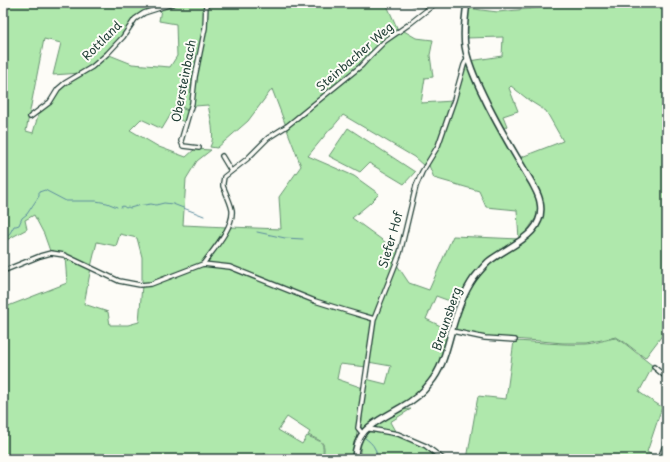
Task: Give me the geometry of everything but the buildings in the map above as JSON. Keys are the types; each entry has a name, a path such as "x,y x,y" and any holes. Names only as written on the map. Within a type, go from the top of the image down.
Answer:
{"main road":[{"name":"Braunsberg","path":"362,433 369,427 410,402 431,383 443,359 461,301 469,285 489,262 528,235 537,223 540,212 540,202 537,192 495,120 472,72 465,38 466,3"},
{"path":"355,459 356,449 362,433"}],"street":[{"name":"Rottland","path":"30,117 50,102 58,89 65,83 92,67 123,37 135,19 144,13 175,3"},
{"name":"Obersteinbach","path":"199,148 183,146 181,141 192,103 195,77 205,28 206,3"},
{"path":"414,3 425,4 430,7"},
{"name":"Steinbacher Weg","path":"232,171 247,159 268,138 287,126 361,66 385,41 436,3"},
{"name":"Siefer Hof","path":"362,433 358,428 374,319 400,253 416,186 422,172 438,146 464,65 468,57"},
{"path":"203,264 231,224 232,210 223,183 224,177 232,171 222,156"},
{"path":"3,271 51,253 64,255 119,281 140,285 151,284 203,264 230,267 315,301 374,319"},
{"path":"452,330 485,338 514,340"},
{"path":"654,367 667,378"},
{"path":"369,427 370,429 398,434 426,446 443,459"},
{"path":"662,453 667,441"}],"green space":[{"path":"3,3 174,3 135,19 122,37 92,67 81,73 53,75 61,43 44,39 26,131 33,133 39,112 50,102 59,89 65,83 93,67 107,54 132,64 170,67 177,56 176,24 159,21 161,9 177,3 206,3 204,28 189,111 177,104 162,129 141,119 130,130 159,147 186,157 195,149 211,150 197,161 186,179 183,225 227,227 202,263 150,283 142,284 142,257 137,238 120,234 116,246 97,242 91,267 65,254 50,251 44,234 34,215 25,220 27,229 3,242"},
{"path":"207,3 386,3 398,30 361,65 286,126 272,89 248,121 217,148 210,147 213,132 208,105 193,105 193,94 205,29"},
{"path":"558,3 658,3 667,5 667,329 645,358 616,337 587,343 563,343 485,337 454,330 463,303 475,281 491,264 529,238 539,225 542,218 542,200 537,187 519,158 563,141 546,111 511,86 509,88 518,111 503,116 507,126 502,130 470,61 502,56 503,37 466,38 469,8 498,12 547,7"},
{"path":"404,31 416,38 433,40 430,55 433,77 425,78 421,103 453,101 437,146 424,166 414,157 343,115 308,156 354,176 379,194 352,218 400,253 374,317 315,300 230,266 209,263 208,260 230,227 281,229 279,197 301,166 286,127 362,67 385,41"},
{"path":"466,63 495,125 529,182 537,202 537,216 525,234 519,238 517,210 486,207 479,191 434,178 428,163 439,146"},
{"path":"181,108 188,111 185,122 177,119"},
{"path":"348,128 415,172 404,184 369,163 360,172 329,156"},
{"path":"453,236 518,239 488,260 458,304 436,296 426,319 449,330 435,371 422,388 411,398 400,406 380,416 363,429 361,427 366,379 386,384 391,366 368,362 375,319 397,265 409,283 429,290"},
{"path":"65,256 91,268 84,304 108,312 110,325 128,325 139,322 142,285 151,285 203,265 230,268 315,302 374,319 367,367 340,364 337,379 363,388 353,459 323,459 324,445 322,443 322,459 283,459 264,454 262,459 3,459 3,308 67,283","holes":["287,417 310,432 308,435 320,441 307,436 302,444 278,430"]},
{"path":"616,338 653,366 639,392 662,407 647,452 659,459 467,459 478,396 506,399 514,341 585,344"},
{"path":"411,409 390,422 395,431 375,428 374,425 401,410"},
{"path":"368,432 381,432 398,436 425,447 441,459 360,459 360,448 362,441"}],"waterway":[{"path":"7,237 14,226 19,225 22,218 27,214 39,196 39,192 45,190 66,201 96,201 117,207"},
{"path":"121,207 123,206 130,208 164,203 173,204 204,216"},
{"path":"257,232 285,238 303,239"},
{"path":"365,438 373,446 380,459"}]}
